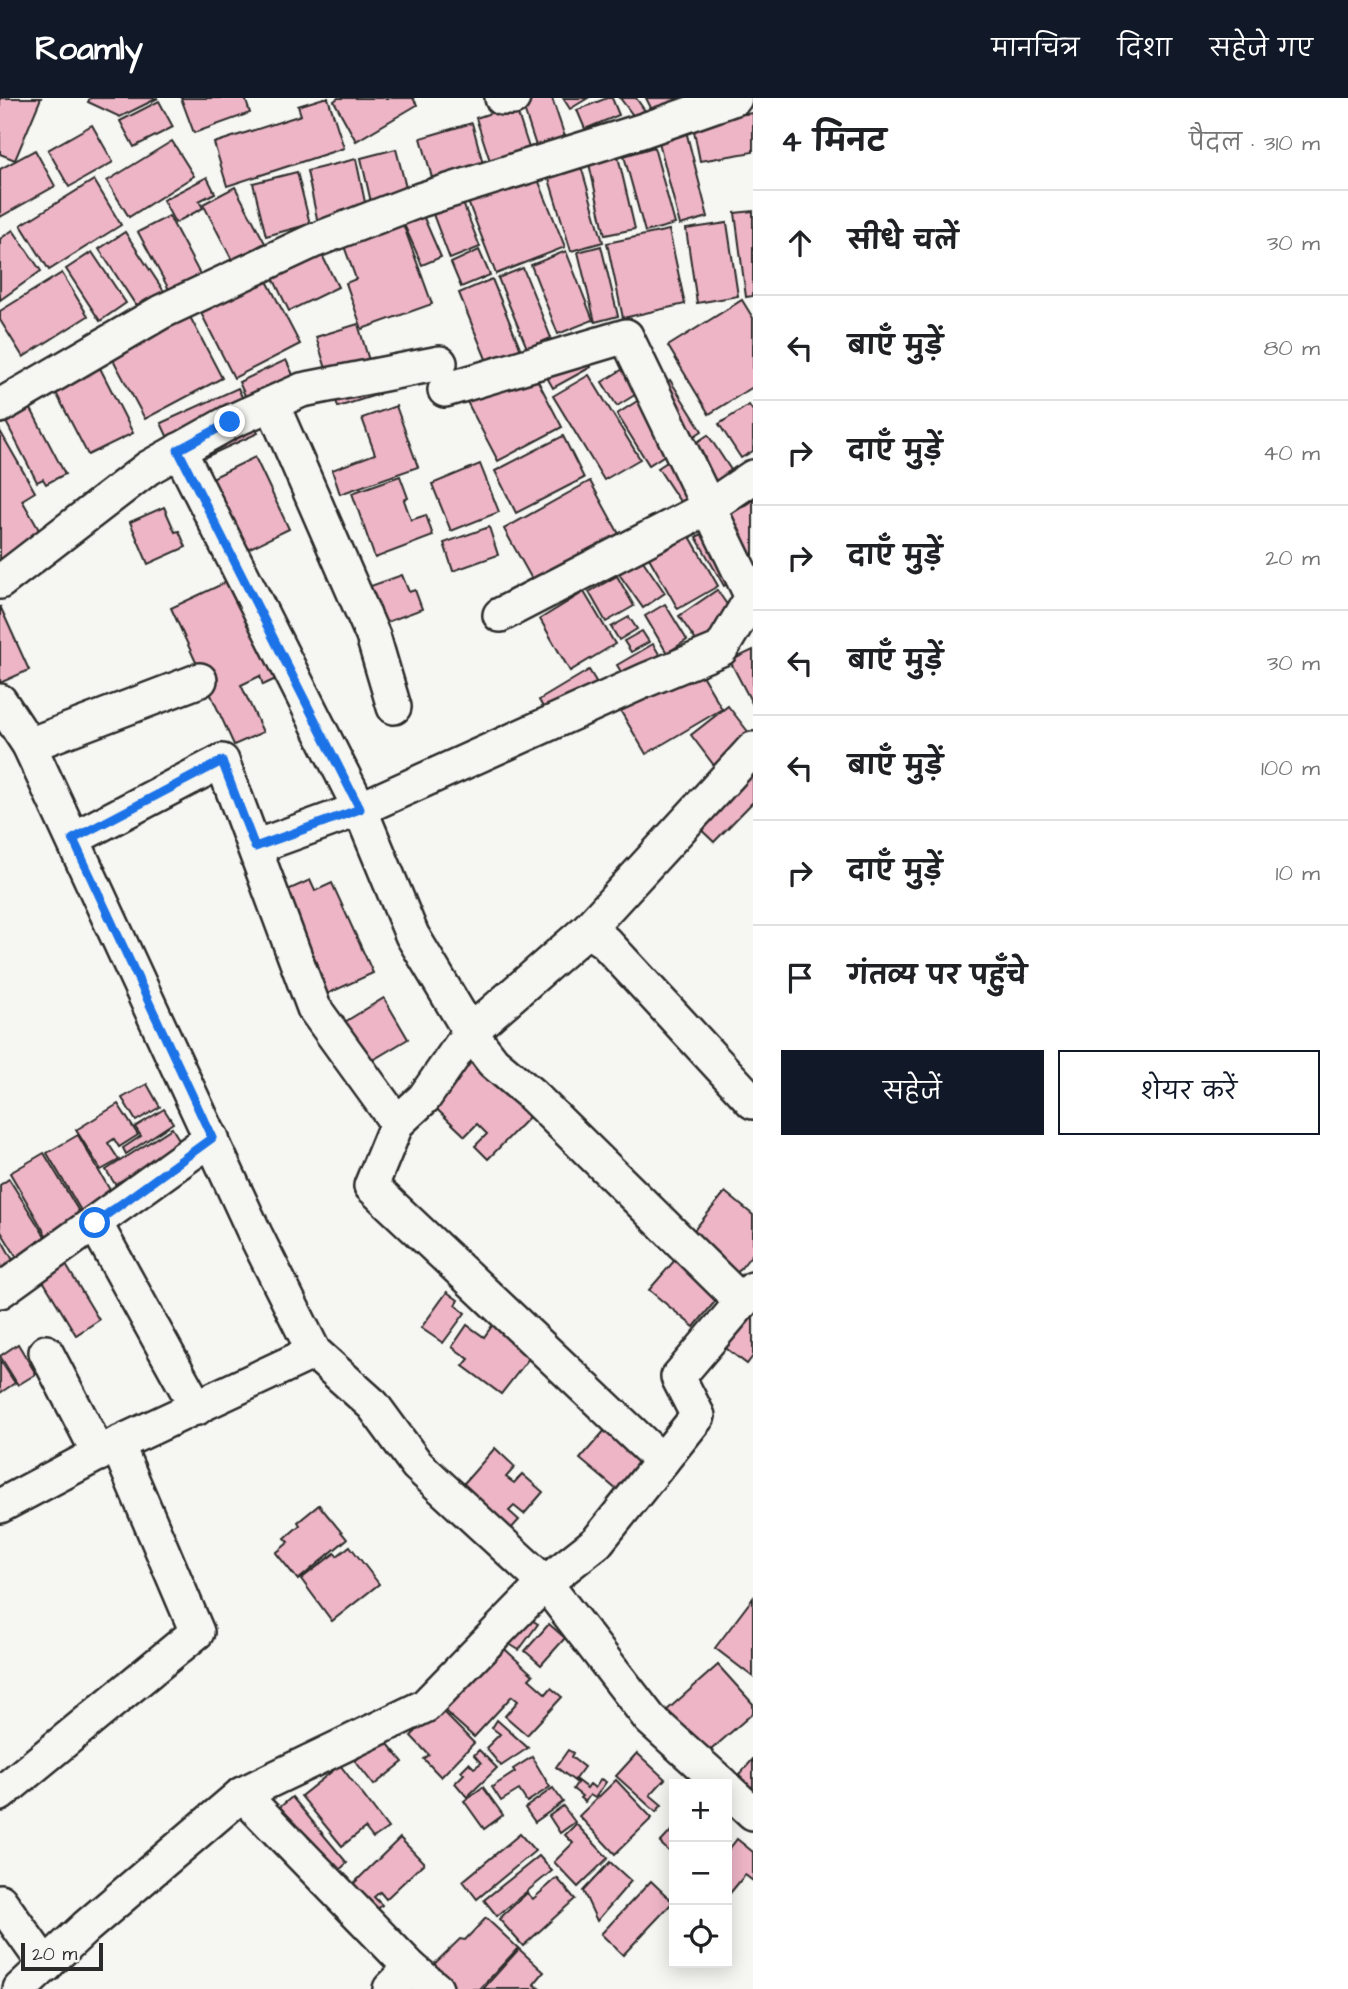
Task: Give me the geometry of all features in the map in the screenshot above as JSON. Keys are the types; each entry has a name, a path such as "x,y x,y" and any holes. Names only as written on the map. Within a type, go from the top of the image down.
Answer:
{"street":[{"path":"502,98 513,98"},
{"path":"0,406 161,312 313,241 420,200 640,131 734,98"},
{"path":"748,98 753,105"},
{"path":"0,582 148,468 230,422 302,390 443,376 626,336 752,597 721,649 360,809 255,847"},
{"path":"272,404 373,636 394,707"},
{"path":"0,1901 29,1982 86,1927 242,1794 425,1706 545,1583 597,1542 698,1416 678,1377 748,1296 531,1094 493,1062 470,1032 412,935 360,809 178,450"},
{"path":"499,615 709,507 753,477"},
{"path":"29,745 200,680"},
{"path":"0,701 29,745 255,1234 314,1352 373,1405 416,1465 545,1583 650,1719 716,1779"},
{"path":"662,1461 371,1186 397,1124 424,1098 470,1032 586,930 753,749"},
{"path":"73,839 222,761 314,1008 397,1124"},
{"path":"586,930 605,942 753,1102"},
{"path":"0,1291 212,1138"},
{"path":"95,1223 197,1408"},
{"path":"0,1794 197,1632 108,1449 46,1352"},
{"path":"0,1506 108,1449 314,1352"},
{"path":"242,1794 400,1979 436,1989"},
{"path":"732,1794 753,1813"}],"building":[{"path":"0,98 41,98 15,160 0,154"},
{"path":"90,98 158,98 120,117 88,102"},
{"path":"181,98 245,98 250,113 194,133"},
{"path":"328,98 344,148 227,186 214,143 301,115 298,106"},
{"path":"338,98 413,98 417,105 356,141 334,101"},
{"path":"552,98 566,140 537,149 521,100"},
{"path":"563,98 588,98 570,109"},
{"path":"612,98 619,115 585,129 577,110"},
{"path":"620,98 636,98 645,111 635,118"},
{"path":"646,98 680,98 653,112"},
{"path":"159,101 173,127 134,147 120,121"},
{"path":"515,105 531,154 492,167 476,118"},
{"path":"753,113 753,152 700,161 692,121"},
{"path":"472,123 485,171 434,185 421,138"},
{"path":"92,125 113,162 69,187 48,150"},
{"path":"685,127 708,217 680,225 657,134"},
{"path":"172,141 194,176 129,217 107,181"},
{"path":"654,147 675,224 645,232 624,156"},
{"path":"396,149 409,199 373,211 361,158"},
{"path":"35,150 55,186 0,217 0,169"},
{"path":"617,152 635,229 605,235 588,159"},
{"path":"578,156 603,242 571,251 545,166"},
{"path":"356,159 367,212 318,223 307,171"},
{"path":"297,172 310,224 266,236 253,183"},
{"path":"535,172 565,247 496,274 467,199"},
{"path":"207,177 215,193 199,201 203,208 175,223 163,200"},
{"path":"94,180 121,225 49,270 21,225"},
{"path":"235,187 265,243 232,260 203,204"},
{"path":"461,198 480,247 450,259 431,209"},
{"path":"421,211 441,257 422,265 402,220"},
{"path":"753,211 753,296 746,297 735,213"},
{"path":"399,213 432,304 362,329 346,283 356,279 340,235"},
{"path":"169,216 202,278 172,295 138,232"},
{"path":"727,223 738,296 697,303 686,229"},
{"path":"13,230 41,271 0,300 0,239"},
{"path":"669,230 685,304 623,318 607,243"},
{"path":"125,232 165,293 139,310 99,249"},
{"path":"601,246 618,316 595,322 578,252"},
{"path":"479,250 490,275 461,287 451,263"},
{"path":"566,251 593,320 558,334 531,265"},
{"path":"92,252 126,303 100,321 66,269"},
{"path":"321,253 338,287 289,311 272,276"},
{"path":"523,268 551,338 527,348 498,278"},
{"path":"62,273 88,316 23,357 0,320 0,311"},
{"path":"266,279 300,344 234,378 201,313"},
{"path":"492,279 521,350 488,364 459,293"},
{"path":"742,300 753,318 753,387 709,414 668,346"},
{"path":"188,313 222,378 145,419 110,354"},
{"path":"358,324 379,394 338,407 316,337"},
{"path":"573,335 591,367 553,388 535,356"},
{"path":"644,356 659,380 617,406 602,382"},
{"path":"286,360 299,387 251,409 239,382"},
{"path":"528,362 562,427 498,461 464,396"},
{"path":"100,368 133,433 88,455 55,391"},
{"path":"589,375 640,459 604,480 553,396"},
{"path":"670,380 702,431 649,465 617,414"},
{"path":"238,388 258,433 182,468 161,423"},
{"path":"749,405 753,411 753,451 741,458 719,424"},
{"path":"396,406 418,467 340,494 332,470 375,454 362,418"},
{"path":"30,407 65,474 46,484 43,479 37,482 5,420"},
{"path":"0,431 35,492 22,500 46,542 0,568"},
{"path":"708,435 733,473 683,506 658,468"},
{"path":"563,436 584,478 516,513 495,471"},
{"path":"255,457 289,529 246,550 212,478"},
{"path":"480,464 499,512 451,531 432,484"},
{"path":"400,476 408,498 404,500 411,520 426,515 433,536 375,558 352,493"},
{"path":"590,481 624,543 538,590 504,529"},
{"path":"753,500 753,575 719,522"},
{"path":"164,507 175,532 179,531 186,547 148,564 130,522"},
{"path":"489,527 498,555 453,571 444,543"},
{"path":"710,530 737,579 724,586 696,537"},
{"path":"688,533 718,586 678,609 648,556"},
{"path":"641,558 665,593 643,608 619,574"},
{"path":"250,571 297,669 263,685 260,676 241,685 263,732 234,745 171,608"},
{"path":"402,575 409,592 415,590 422,609 379,625 365,588"},
{"path":"617,576 634,606 606,622 589,592"},
{"path":"717,590 739,622 701,648 679,616"},
{"path":"584,592 615,644 570,671 540,619"},
{"path":"665,604 687,640 667,653 645,616"},
{"path":"0,606 29,670 0,683"},
{"path":"629,617 637,629 619,640 611,627"},
{"path":"642,631 649,642 631,652 624,641"},
{"path":"653,644 662,659 626,680 617,665"},
{"path":"753,650 753,705 730,661"},
{"path":"696,665 722,709 646,754 620,710"},
{"path":"589,670 608,701 557,732 539,700"},
{"path":"728,706 753,738 725,780 691,735"},
{"path":"753,774 753,802 714,842 695,824"},
{"path":"310,880 315,891 332,883 373,973 327,994 320,977 272,897"},
{"path":"384,998 408,1039 366,1064 343,1023"},
{"path":"464,1043 535,1111 488,1159 475,1146 487,1134 477,1124 465,1136 425,1098"},
{"path":"147,1084 160,1107 136,1121 122,1098"},
{"path":"118,1104 138,1135 119,1147 114,1139 108,1143 119,1160 101,1170 76,1130"},
{"path":"164,1109 173,1123 126,1154 123,1148 141,1136 135,1127"},
{"path":"172,1128 188,1154 131,1191 124,1179 115,1184 106,1170"},
{"path":"78,1135 114,1197 87,1221 47,1153"},
{"path":"44,1153 84,1220 49,1240 10,1173"},
{"path":"9,1179 51,1246 24,1269 0,1230 0,1185"},
{"path":"725,1192 753,1215 753,1253 729,1283 682,1245"},
{"path":"0,1237 19,1271 0,1282"},
{"path":"681,1253 722,1293 694,1327 649,1290"},
{"path":"63,1260 99,1320 76,1335 39,1274"},
{"path":"447,1292 458,1300 455,1305 465,1313 443,1343 421,1328"},
{"path":"753,1300 753,1356 747,1364 719,1343"},
{"path":"497,1319 537,1348 501,1394 463,1366 469,1359 452,1347 467,1325 484,1337"},
{"path":"18,1344 36,1374 18,1385 0,1356"},
{"path":"0,1360 15,1383 0,1393"},
{"path":"612,1422 649,1453 617,1490 580,1459"},
{"path":"495,1448 515,1467 506,1477 514,1483 522,1474 543,1492 524,1514 514,1506 509,1511 519,1520 500,1541 451,1498"},
{"path":"319,1505 347,1539 298,1580 276,1553 289,1542 285,1538 300,1525 298,1522"},
{"path":"350,1546 379,1584 332,1621 301,1579 335,1553 337,1556"},
{"path":"753,1598 753,1677 715,1648"},
{"path":"524,1615 538,1624 519,1650 506,1642"},
{"path":"549,1624 565,1638 541,1665 525,1651"},
{"path":"496,1641 533,1675 529,1679 546,1694 551,1688 562,1697 527,1735 505,1716 518,1701 512,1696 474,1737 438,1705"},
{"path":"718,1665 753,1704 753,1713 696,1763 657,1719"},
{"path":"439,1708 474,1743 441,1777 424,1759 429,1755 411,1736"},
{"path":"497,1720 528,1748 501,1766 486,1748 500,1734 492,1728"},
{"path":"383,1738 403,1762 374,1785 355,1761"},
{"path":"479,1750 497,1768 467,1797 455,1783 464,1774 461,1771 469,1763 474,1768 481,1763 474,1755"},
{"path":"568,1750 573,1753 571,1757 584,1767 575,1779 587,1788 590,1784 595,1788 601,1779 606,1782 595,1798 590,1795 585,1802 573,1789 577,1783 556,1767"},
{"path":"637,1753 665,1779 650,1795 662,1805 656,1812 616,1776"},
{"path":"532,1757 550,1787 527,1802 519,1790 501,1801 492,1787"},
{"path":"753,1759 753,1799 732,1791 732,1783"},
{"path":"340,1765 388,1828 373,1838 365,1828 342,1846 301,1796"},
{"path":"616,1780 652,1818 615,1854 579,1816"},
{"path":"483,1787 503,1815 484,1829 464,1801"},
{"path":"553,1788 563,1802 535,1822 525,1808"},
{"path":"292,1797 347,1863 336,1873 280,1807"},
{"path":"563,1806 575,1822 560,1833 549,1816"},
{"path":"576,1824 608,1858 578,1887 554,1862 573,1843 565,1835"},
{"path":"669,1833 669,1851 660,1843"},
{"path":"520,1834 535,1851 477,1899 463,1881"},
{"path":"400,1838 424,1863 386,1899 380,1892 374,1897 382,1905 376,1911 351,1886"},
{"path":"737,1839 753,1852 753,1881 745,1875 732,1891 732,1846"},
{"path":"539,1856 552,1871 497,1916 484,1900"},
{"path":"610,1862 631,1881 597,1921 583,1891"},
{"path":"557,1878 575,1899 523,1946 499,1919 527,1893 533,1899"},
{"path":"651,1881 669,1898 669,1906 623,1955 601,1934"},
{"path":"486,1918 518,1948 480,1989 448,1989 428,1970 460,1939 465,1940"},
{"path":"519,1949 544,1972 534,1984 540,1989 483,1989"}],"route":[{"path":"95,1223 212,1138 73,839 222,761 255,847 360,809 178,450 230,422"}]}
